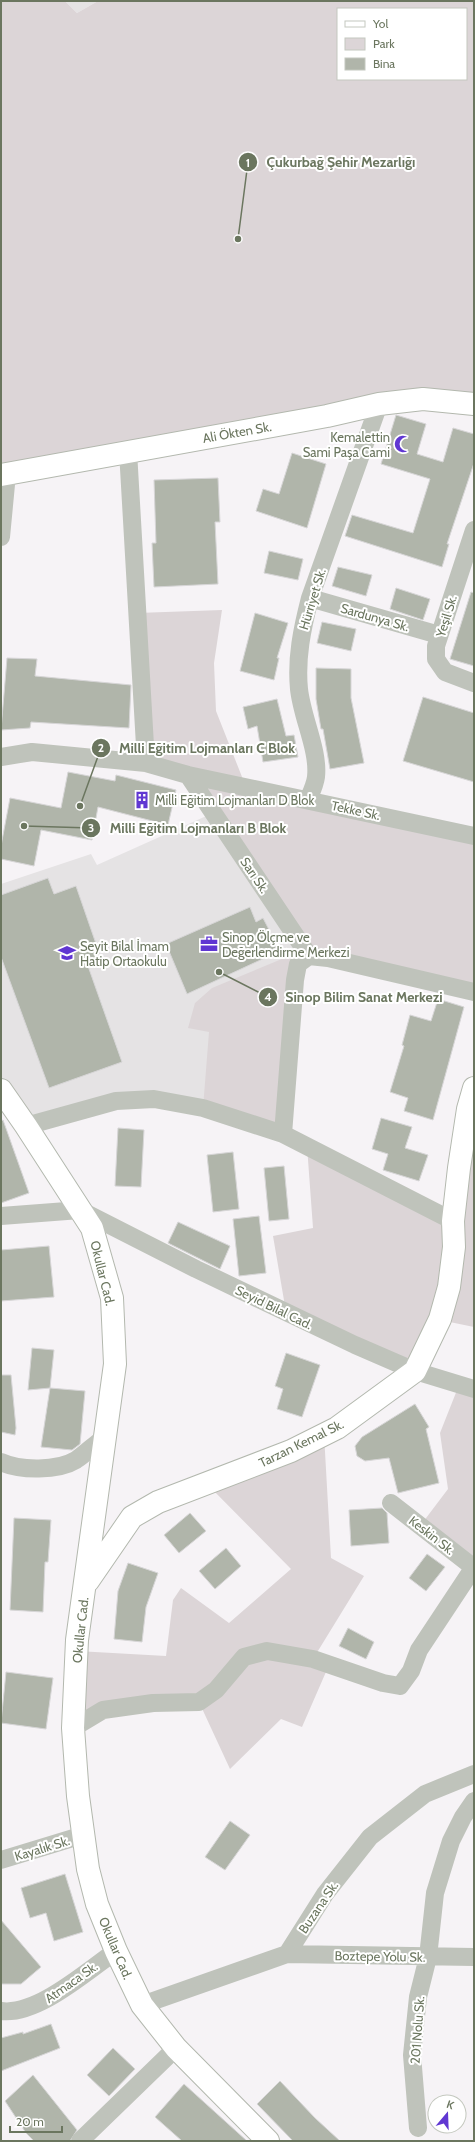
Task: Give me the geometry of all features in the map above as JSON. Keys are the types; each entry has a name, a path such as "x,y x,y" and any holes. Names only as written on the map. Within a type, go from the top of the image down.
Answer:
{"street":[{"name":"Ali Ökten Sk.","path":"4,474 327,416 379,404 423,399 474,404"},
{"name":"Hürriyet Sk.","path":"308,800 316,778 316,762 304,719 299,690 298,661 302,629 310,598 379,404"},
{"path":"128,451 146,763"},
{"path":"1,537 4,474"},
{"name":"Yeşil Sk.","path":"474,530 436,646 436,659 446,672 474,682"},
{"name":"Sardunya Sk.","path":"310,598 439,635"},
{"name":"Tekke Sk.","path":"1,757 32,752 146,763 188,775 474,836"},
{"name":"Sarı Sk.","path":"188,775 309,956"},
{"path":"283,1134 295,980 298,964 309,956 328,958 474,992"},
{"name":"Tarzan Kemal Sk.","path":"85,1585 132,1517 158,1502 290,1451 337,1428 415,1372 440,1319 449,1287 454,1247 453,1221 468,1148 474,1088"},
{"name":"Okullar Cad.","path":"1,1090 92,1228 112,1298 115,1364 77,1640 74,1728 78,1796 88,1869 97,1904 116,1951 142,2005 176,2048 268,2141"},
{"path":"26,1126 116,1100 154,1099 203,1108 283,1134 453,1221"},
{"path":"1,1216 80,1210"},
{"name":"Seyid Bilal Cad.","path":"80,1210 196,1269 355,1345 415,1372 474,1389"},
{"path":"1,1462 8,1465 41,1469 75,1461 105,1437"},
{"name":"Keskin Sk.","path":"391,1503 474,1567"},
{"path":"74,1728 103,1710 153,1703 199,1702 216,1690 244,1658 267,1651 313,1659 383,1682 400,1686 411,1671 419,1650 474,1567"},
{"name":"Buzana Sk.","path":"287,1954 325,1894 370,1837 425,1794 474,1774"},
{"name":"201 Nolu Sk.","path":"418,2128 412,2055 418,1997 428,1957 435,1893 451,1841 463,1817 474,1801"},
{"name":"Kayalık Sk.","path":"1,1860 83,1835"},
{"name":"Atmaca Sk.","path":"1,2011 10,2013 42,2002 116,1951"},
{"path":"142,2005 287,1954"},
{"name":"Boztepe Yolu Sk.","path":"287,1954 474,1957"},
{"path":"80,2141 176,2048"}],"shaded area":[{"path":"65,1 98,1 77,13"},
{"path":"213,813 309,956 298,964 283,1134 154,1099 26,1126 1,1090 1,884 91,854 97,865"}],"green space":[{"path":"1,1 65,1 77,13 98,1 474,1 474,404 423,399 7,474 1,537"},
{"path":"222,610 214,663 216,711 246,787 474,836 474,992 309,956 188,775 146,763 137,613"},
{"path":"289,956 298,964 283,1134 203,1108 209,1032 188,1028 195,1003 212,988"},
{"path":"307,1146 452,1221 462,1147 474,1150 474,1327 440,1320 415,1371 286,1312 273,1236 313,1228"},
{"path":"459,1385 474,1389 474,1567 420,1526 448,1489 440,1433"},
{"path":"324,1434 331,1558 364,1576 313,1659 329,1665 302,1727 281,1719 230,1769 199,1702 153,1703 73,1728 77,1651 166,1656 173,1600 181,1588 229,1623 291,1569 207,1484"}],"building":[{"path":"396,415 426,424 417,454 443,462 453,428 474,434 474,463 447,544 449,544 442,567 345,536 352,515 413,533 430,479 381,464"},
{"path":"292,453 326,464 307,528 256,511 263,489 279,494"},
{"path":"218,478 220,522 215,522 218,584 154,587 152,543 156,543 154,480"},
{"path":"269,551 303,559 298,580 264,573"},
{"path":"338,567 372,575 366,596 332,586"},
{"path":"396,588 430,599 423,620 390,609"},
{"path":"471,592 474,593 474,666 450,659"},
{"path":"255,613 288,623 277,658 279,658 274,680 240,671"},
{"path":"322,622 356,629 351,651 317,643"},
{"path":"7,658 37,659 35,676 131,685 129,728 31,722 30,728 1,730"},
{"path":"316,668 351,669 351,698 364,763 330,769 316,699"},
{"path":"423,697 474,713 474,782 403,761"},
{"path":"277,699 286,736 294,735 298,757 263,762 257,726 248,729 243,707"},
{"path":"68,772 115,781 116,775 176,790 168,825 98,807 92,840 41,830 34,866 1,859 1,846 10,798 61,808"},
{"path":"48,878 54,894 76,886 102,961 88,966 122,1062 49,1088 1,957 1,895"},
{"path":"250,907 256,922 263,918 280,951 187,994 166,944"},
{"path":"438,999 464,1007 433,1120 404,1111 408,1098 390,1092 404,1046 402,1045 410,1015 431,1021"},
{"path":"381,1118 412,1127 405,1148 428,1155 419,1181 383,1170 388,1154 372,1149"},
{"path":"3,1120 29,1193 1,1203 1,1121"},
{"path":"118,1128 144,1130 141,1187 115,1186"},
{"path":"233,1152 239,1209 213,1212 207,1155"},
{"path":"284,1166 289,1219 269,1221 264,1168"},
{"path":"259,1216 266,1273 239,1276 233,1219"},
{"path":"178,1222 230,1246 220,1269 168,1243"},
{"path":"49,1246 54,1297 1,1301 1,1250"},
{"path":"32,1348 54,1350 50,1388 28,1390"},
{"path":"286,1353 320,1365 302,1417 277,1409 283,1389 275,1386"},
{"path":"1,1375 11,1375 16,1428 15,1435 1,1432"},
{"path":"50,1388 85,1391 80,1444 72,1450 41,1447"},
{"path":"415,1404 429,1427 426,1429 439,1483 398,1493 389,1458 365,1461 357,1456 355,1446 362,1437"},
{"path":"382,1508 387,1513 389,1543 351,1546 349,1510"},
{"path":"190,1513 206,1531 179,1553 164,1535"},
{"path":"14,1518 51,1520 48,1562 45,1562 43,1612 10,1610"},
{"path":"226,1548 241,1566 215,1589 199,1571"},
{"path":"427,1554 445,1567 426,1591 409,1578"},
{"path":"128,1563 158,1573 146,1607 142,1642 114,1639 118,1591"},
{"path":"348,1628 374,1642 366,1659 339,1646"},
{"path":"6,1672 53,1678 46,1729 1,1723"},
{"path":"230,1821 250,1835 225,1870 205,1857"},
{"path":"65,1874 83,1932 54,1941 46,1913 30,1918 21,1888"},
{"path":"1,1920 41,1967 21,1984 1,1984"},
{"path":"51,2024 60,2048 1,2071 1,2038 23,2032 23,2034"},
{"path":"113,2048 135,2069 109,2096 87,2075"},
{"path":"33,2075 77,2130 70,2141 34,2141 26,2133 5,2101"},
{"path":"280,2081 315,2118 340,2141 293,2141 257,2104"},
{"path":"184,2084 247,2141 182,2141 155,2117"}],"place":[{"name":"Çukurbağ Şehir Mezarlığı","path":"238,239"},
{"name":"Kemalettin Sami Paşa Cami","path":"403,444"},
{"name":"Milli Eğitim Lojmanları D Blok","path":"142,800"},
{"name":"Milli Eğitim Lojmanları C Blok","path":"80,806"},
{"name":"Milli Eğitim Lojmanları B Blok","path":"24,826"},
{"name":"Sinop Ölçme ve Değerlendirme Merkezi","path":"209,944"},
{"name":"Seyit Bilal İmam Hatip Ortaokulu","path":"67,953"},
{"name":"Sinop Bilim Sanat Merkezi","path":"219,972"}]}
